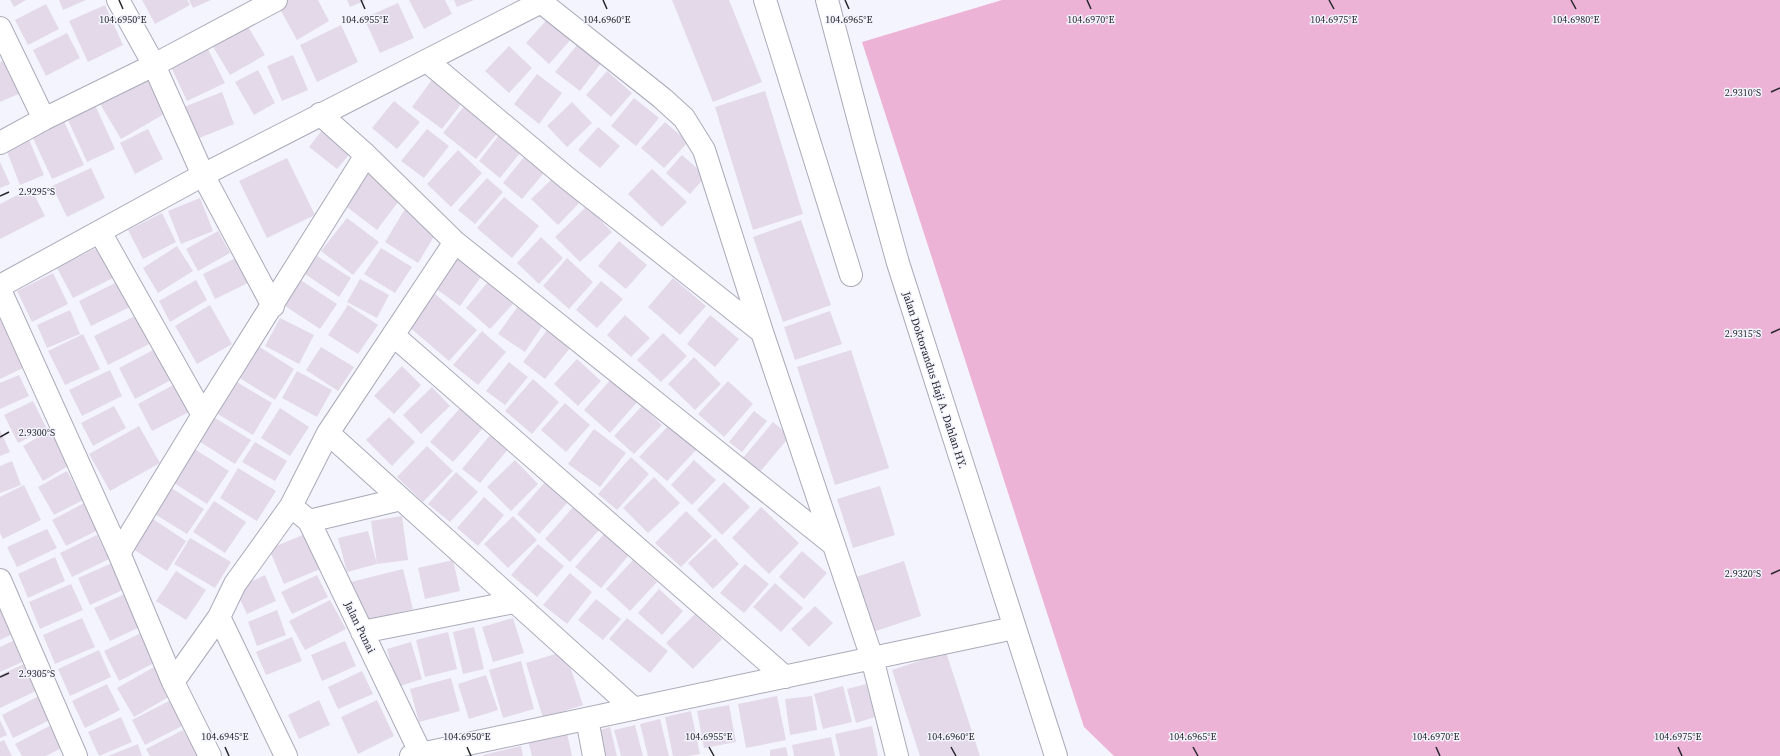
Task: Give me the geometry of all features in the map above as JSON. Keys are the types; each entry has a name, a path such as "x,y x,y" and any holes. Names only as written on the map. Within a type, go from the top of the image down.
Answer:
{"street":[{"path":"118,0 154,65 203,175 273,306"},
{"path":"765,0 851,275"},
{"name":"Jalan Doktorandus Haji A. Dahlan HY.","path":"827,0 898,263 1056,756"},
{"path":"0,286 203,175 320,114 428,62 543,1 662,98 684,118 704,150 762,332 872,658 897,756"},
{"path":"0,143 44,119 154,65 263,3"},
{"path":"0,28 44,119"},
{"path":"428,62 567,178 762,332"},
{"path":"320,114 366,155 456,242 834,545"},
{"path":"119,553 203,415 273,306 366,155"},
{"path":"100,232 203,415"},
{"path":"173,682 219,617 235,584 291,506 328,433 456,242"},
{"path":"0,290 119,553 173,682 210,756"},
{"path":"393,335 785,677"},
{"path":"328,433 634,709"},
{"path":"309,521 401,499"},
{"name":"Jalan Punai","path":"291,506 309,521 362,632 416,755"},
{"path":"0,580 76,756"},
{"path":"362,632 514,602"},
{"path":"219,617 286,756"},
{"path":"416,755 477,749 587,719 1014,628"},
{"path":"587,719 594,756"}],"shaded area":[{"path":"1002,0 1780,0 1780,756 1114,756 1084,727 862,42"}],"building":[{"path":"10,0 26,0 14,7"},
{"path":"59,0 86,0 63,10"},
{"path":"142,0 187,0 190,5 155,24"},
{"path":"189,0 211,0 193,8"},
{"path":"281,0 318,0 329,21 297,40 276,2"},
{"path":"347,0 366,0 350,7"},
{"path":"409,0 445,0 452,14 424,29"},
{"path":"454,0 474,0 457,7"},
{"path":"672,0 729,0 762,82 713,102"},
{"path":"398,3 414,38 380,53 364,18"},
{"path":"46,4 59,29 28,45 15,20"},
{"path":"105,5 123,45 88,62 69,21"},
{"path":"552,14 575,35 549,64 526,43"},
{"path":"247,25 265,55 230,75 212,45"},
{"path":"341,25 358,62 317,82 300,45"},
{"path":"67,33 80,58 46,76 33,50"},
{"path":"577,45 601,63 580,91 555,72"},
{"path":"509,46 532,68 509,93 485,71"},
{"path":"208,49 225,83 187,101 171,67"},
{"path":"293,55 308,90 282,101 267,66"},
{"path":"8,59 23,92 0,102 0,62"},
{"path":"258,70 275,103 254,115 235,82"},
{"path":"607,71 632,93 611,117 586,95"},
{"path":"537,74 562,93 539,124 514,104"},
{"path":"145,76 166,113 121,139 99,102"},
{"path":"434,77 465,99 442,129 412,107"},
{"path":"765,91 803,214 753,230 715,107"},
{"path":"222,92 234,124 197,139 184,107"},
{"path":"634,98 659,118 636,146 611,126"},
{"path":"470,99 503,126 476,159 443,133"},
{"path":"394,101 420,122 397,149 372,128"},
{"path":"572,102 592,123 567,147 547,126"},
{"path":"95,105 115,149 87,162 67,118"},
{"path":"63,119 84,165 52,179 31,134"},
{"path":"665,122 688,142 664,168 641,148"},
{"path":"326,125 355,148 337,169 309,147"},
{"path":"598,127 620,146 600,168 578,150"},
{"path":"148,129 163,159 135,174 120,143"},
{"path":"427,129 449,146 424,178 401,161"},
{"path":"503,130 525,147 500,178 479,161"},
{"path":"27,135 44,175 20,185 4,144"},
{"path":"458,150 482,173 451,207 427,184"},
{"path":"682,155 706,176 690,194 666,173"},
{"path":"524,157 544,173 522,199 503,183"},
{"path":"287,158 315,215 267,238 239,181"},
{"path":"0,162 10,184 0,188"},
{"path":"91,168 105,198 67,217 52,186"},
{"path":"652,169 687,202 662,227 628,194"},
{"path":"369,172 401,198 377,230 343,204"},
{"path":"487,178 503,192 475,224 458,210"},
{"path":"553,178 579,203 558,225 531,199"},
{"path":"31,188 45,216 0,239 0,204"},
{"path":"504,197 539,226 512,258 477,228"},
{"path":"200,198 213,231 181,244 168,211"},
{"path":"587,206 612,232 580,262 555,237"},
{"path":"405,209 438,230 418,263 385,242"},
{"path":"162,213 176,242 143,259 128,230"},
{"path":"347,218 379,242 353,275 321,251"},
{"path":"801,220 831,305 783,322 753,237"},
{"path":"218,231 230,253 198,271 186,249"},
{"path":"541,237 563,258 539,284 517,263"},
{"path":"619,241 647,265 626,289 598,266"},
{"path":"104,244 119,275 73,298 57,268"},
{"path":"177,246 193,271 158,293 143,268"},
{"path":"381,248 412,267 395,293 364,274"},
{"path":"317,256 351,278 339,297 305,274"},
{"path":"459,256 483,274 460,306 435,288"},
{"path":"238,257 250,282 215,299 203,274"},
{"path":"567,258 593,282 569,309 543,286"},
{"path":"53,273 68,304 32,322 17,291"},
{"path":"673,278 706,306 680,335 648,307"},
{"path":"299,279 337,304 320,329 282,304"},
{"path":"360,279 389,295 377,318 347,302"},
{"path":"196,280 207,300 170,322 159,301"},
{"path":"119,281 132,306 91,326 79,301"},
{"path":"601,281 623,299 597,328 576,310"},
{"path":"488,282 513,304 490,329 466,308"},
{"path":"435,294 477,330 449,361 408,326"},
{"path":"521,302 547,319 525,352 498,334"},
{"path":"210,305 232,344 197,364 175,326"},
{"path":"348,305 378,325 358,354 328,335"},
{"path":"0,309 27,366 0,379"},
{"path":"70,310 80,334 47,348 37,325"},
{"path":"830,311 842,344 795,360 784,327"},
{"path":"143,312 157,340 108,365 94,336"},
{"path":"625,315 650,338 631,357 607,335"},
{"path":"710,315 739,339 715,367 687,344"},
{"path":"280,318 314,335 299,364 265,346"},
{"path":"551,325 574,343 545,379 523,362"},
{"path":"482,331 506,352 478,385 453,365"},
{"path":"663,333 687,356 661,382 637,360"},
{"path":"83,334 100,369 65,385 48,351"},
{"path":"255,344 294,369 275,400 235,375"},
{"path":"321,347 354,367 338,391 306,370"},
{"path":"157,348 173,379 135,399 119,368"},
{"path":"851,350 889,468 835,485 797,367"},
{"path":"694,357 721,384 695,410 668,384"},
{"path":"577,359 601,381 578,406 554,384"},
{"path":"509,362 528,377 505,405 486,391"},
{"path":"402,366 421,385 394,414 374,396"},
{"path":"110,370 122,396 82,416 69,390"},
{"path":"297,371 332,390 317,417 282,398"},
{"path":"19,375 29,396 0,409 0,383"},
{"path":"612,378 638,401 610,433 584,410"},
{"path":"533,379 559,402 532,434 505,411"},
{"path":"235,381 272,403 253,435 216,413"},
{"path":"728,381 753,404 724,437 698,414"},
{"path":"177,383 191,411 152,431 138,404"},
{"path":"432,387 450,406 421,434 403,415"},
{"path":"33,401 47,429 18,443 4,415"},
{"path":"565,403 590,425 566,452 541,430"},
{"path":"114,406 126,428 93,446 81,423"},
{"path":"642,406 662,425 634,454 614,436"},
{"path":"461,407 484,427 453,462 430,442"},
{"path":"280,408 309,427 290,456 261,438"},
{"path":"754,411 767,421 742,452 729,442"},
{"path":"212,416 251,440 235,464 197,440"},
{"path":"389,417 415,442 392,466 366,440"},
{"path":"773,422 790,436 759,473 742,459"},
{"path":"670,424 697,449 667,481 639,457"},
{"path":"139,426 160,463 110,491 89,454"},
{"path":"52,429 73,463 43,481 23,446"},
{"path":"594,429 626,453 600,487 568,464"},
{"path":"0,430 10,452 0,456"},
{"path":"491,434 509,448 480,483 462,469"},
{"path":"255,442 287,461 275,481 242,462"},
{"path":"427,446 453,471 423,502 397,477"},
{"path":"193,448 229,471 207,504 171,481"},
{"path":"631,457 649,474 617,510 598,494"},
{"path":"515,460 538,484 511,511 487,487"},
{"path":"694,460 716,480 692,505 671,485"},
{"path":"12,461 21,485 0,493 0,466"},
{"path":"238,468 276,491 257,521 220,498"},
{"path":"67,471 83,500 54,515 38,487"},
{"path":"456,472 478,492 450,522 428,504"},
{"path":"654,477 680,503 648,533 623,508"},
{"path":"545,482 568,502 539,534 517,514"},
{"path":"724,482 750,507 722,535 697,510"},
{"path":"24,485 41,520 3,539 0,533 0,497"},
{"path":"880,486 895,535 853,548 837,499"},
{"path":"170,487 204,509 187,534 153,513"},
{"path":"484,497 504,515 478,546 457,528"},
{"path":"88,501 102,528 66,546 52,520"},
{"path":"214,501 246,522 225,553 193,532"},
{"path":"576,504 602,527 570,562 545,539"},
{"path":"761,507 799,543 769,574 732,538"},
{"path":"686,511 712,536 681,567 655,543"},
{"path":"402,516 408,560 377,564 371,521"},
{"path":"513,516 537,540 508,568 484,544"},
{"path":"153,519 186,541 167,571 133,549"},
{"path":"47,529 57,548 17,567 7,547"},
{"path":"368,531 377,564 347,572 338,538"},
{"path":"305,534 320,569 284,584 269,549"},
{"path":"604,534 629,555 601,588 575,567"},
{"path":"97,535 109,559 72,577 60,553"},
{"path":"190,538 231,562 215,588 174,564"},
{"path":"715,538 739,564 713,589 688,563"},
{"path":"538,544 564,566 537,597 511,575"},
{"path":"802,551 827,573 804,599 779,577"},
{"path":"55,557 65,581 28,598 18,574"},
{"path":"453,560 460,591 425,599 418,568"},
{"path":"633,560 657,582 630,611 606,589"},
{"path":"904,561 921,616 870,633 853,578"},
{"path":"112,563 125,589 90,605 78,578"},
{"path":"745,564 769,584 744,613 720,593"},
{"path":"403,569 413,609 361,622 351,582"},
{"path":"176,571 206,590 186,620 156,601"},
{"path":"570,573 592,592 567,624 543,605"},
{"path":"265,575 276,601 247,614 235,589"},
{"path":"317,575 328,597 292,614 281,592"},
{"path":"775,583 803,608 781,632 753,607"},
{"path":"71,584 83,610 40,629 29,602"},
{"path":"659,589 683,611 662,635 638,613"},
{"path":"127,593 142,626 110,641 94,608"},
{"path":"596,599 621,619 603,640 578,620"},
{"path":"330,600 346,629 305,650 289,621"},
{"path":"815,606 833,623 809,647 791,629"},
{"path":"5,608 17,632 0,640 0,611"},
{"path":"277,610 286,635 257,646 248,622"},
{"path":"695,614 722,639 693,669 666,643"},
{"path":"82,618 95,647 55,664 43,635"},
{"path":"513,618 524,653 493,662 482,627"},
{"path":"627,618 668,651 650,673 609,639"},
{"path":"474,627 484,669 463,674 453,632"},
{"path":"448,632 457,669 425,677 416,640"},
{"path":"141,633 156,662 119,681 104,651"},
{"path":"292,637 302,661 266,675 256,652"},
{"path":"19,638 29,659 0,672 0,647"},
{"path":"345,641 356,666 322,681 311,655"},
{"path":"411,642 422,679 397,687 387,649"},
{"path":"99,650 111,677 70,696 58,669"},
{"path":"565,651 583,705 543,718 526,663"},
{"path":"946,652 980,756 920,756 892,670"},
{"path":"521,661 534,709 503,718 489,670"},
{"path":"26,663 38,690 0,708 0,675"},
{"path":"156,666 172,695 134,717 117,688"},
{"path":"362,671 373,694 338,709 328,687"},
{"path":"486,675 498,710 469,719 458,684"},
{"path":"451,678 460,711 419,722 410,689"},
{"path":"107,684 120,710 85,728 72,701"},
{"path":"866,684 875,717 856,723 847,689"},
{"path":"843,686 852,722 823,729 814,694"},
{"path":"43,694 54,718 13,738 2,715"},
{"path":"777,696 786,740 746,748 738,704"},
{"path":"812,696 817,730 790,735 785,699"},
{"path":"173,699 186,724 145,745 132,720"},
{"path":"319,700 330,725 299,739 288,715"},
{"path":"377,700 394,736 358,754 341,717"},
{"path":"729,705 736,742 704,748 697,711"},
{"path":"691,711 700,754 673,756 665,717"},
{"path":"121,717 132,742 99,756 88,732"},
{"path":"660,719 669,756 648,756 640,724"},
{"path":"0,720 7,735 0,738"},
{"path":"57,722 69,744 46,756 22,756 15,744"},
{"path":"635,725 643,756 621,756 614,730"},
{"path":"872,726 878,756 840,756 835,734"},
{"path":"610,727 617,756 600,756 594,732"},
{"path":"183,730 198,756 150,756 146,749"},
{"path":"567,733 572,756 532,756 528,741"},
{"path":"831,737 835,756 794,756 792,745"},
{"path":"4,740 12,756 0,756 0,742"},
{"path":"138,744 142,756 108,756"},
{"path":"521,746 523,756 483,756 483,755"},
{"path":"786,747 788,756 770,756 770,750"}]}
